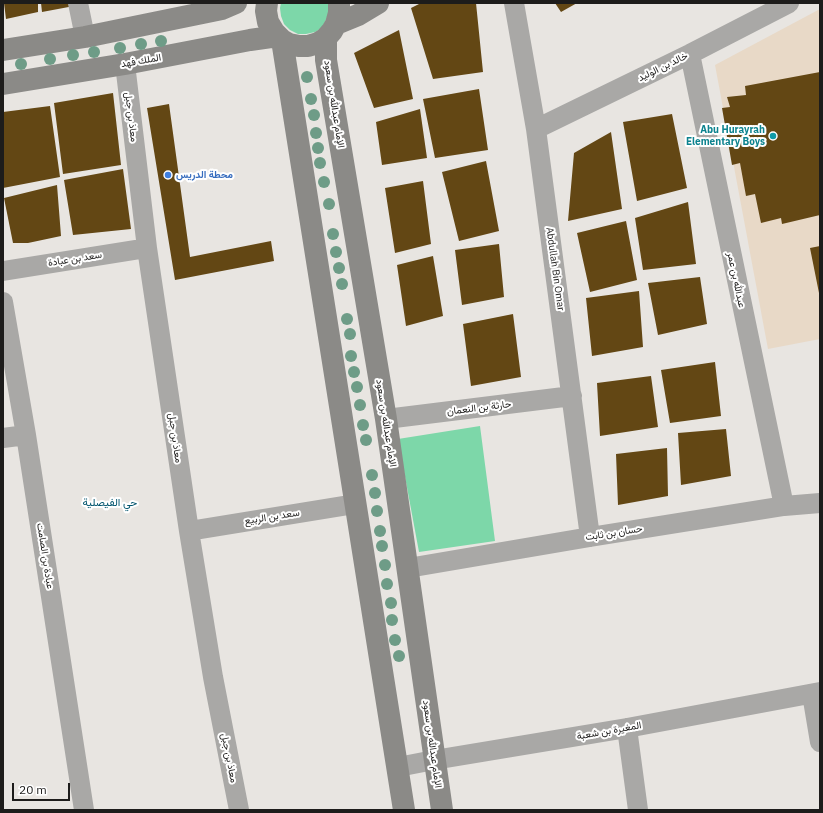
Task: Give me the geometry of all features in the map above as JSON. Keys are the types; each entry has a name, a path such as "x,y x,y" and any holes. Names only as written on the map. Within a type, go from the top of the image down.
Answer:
{"street":[{"path":"78,3 84,37"},
{"path":"3,50 84,37 222,9 236,3"},
{"path":"267,3 266,11 268,22 274,32 289,44 299,46 308,46 318,43 334,22 358,15 378,3"},
{"name":"Abdullah Bin Omar","path":"514,3 536,128 590,536"},
{"name":"خالد بن الوليد","path":"536,128 690,54 789,3"},
{"name":"الإمام عبدالله بن سعود","path":"334,22 326,60 386,419 442,810"},
{"path":"280,38 404,810"},
{"name":"الملك فهد","path":"3,84 124,64 235,43 280,38"},
{"name":"عبدالله بن عمر","path":"690,54 784,506"},
{"name":"معاذ بن جبل","path":"124,64 148,248 189,531 213,677 239,810"},
{"name":"سعد بن عبادة","path":"3,271 148,248"},
{"name":"عبادة بن الصامت","path":"3,302 26,435 84,810"},
{"name":"حارثة بن النعمان","path":"386,419 572,396"},
{"path":"3,438 26,435"},
{"name":"حسان بن ثابت","path":"408,568 590,536 784,506 820,503"},
{"name":"سعد بن الربيع","path":"189,531 355,504"},
{"path":"816,693 820,742"},
{"name":"المغيرة بن شعبة","path":"398,767 626,728 816,693"},
{"path":"626,728 638,810"}],"shaded area":[{"path":"820,9 820,339 768,349 715,65"}],"green space":[{"path":"281,3 329,3 329,13 322,28 315,32 298,34 290,30 284,24 281,16"},
{"path":"480,426 495,541 419,552 398,439"}],"building":[{"path":"4,3 38,3 38,12 6,19"},
{"path":"41,3 74,3 74,6 42,12"},
{"path":"421,3 476,3 483,72 433,79 411,8"},
{"path":"555,3 577,3 561,12"},
{"path":"399,30 413,99 374,108 354,53"},
{"name":"Abu Hurayrah Elementary Boys","path":"820,72 820,215 782,224 781,218 761,223 755,194 746,196 740,163 732,165 722,108 730,107 727,97 746,95 745,86"},
{"path":"479,89 488,150 435,158 423,99"},
{"path":"113,93 121,165 63,174 54,103"},
{"name":"محطة الدريس","path":"169,104 190,257 271,241 274,261 175,280 147,108"},
{"path":"50,106 60,177 3,188 3,112"},
{"path":"420,109 427,158 382,165 376,122"},
{"path":"672,114 687,188 637,201 623,122"},
{"path":"611,132 622,209 568,221 574,153"},
{"path":"486,161 499,231 459,241 442,172"},
{"path":"123,169 131,229 73,235 64,180"},
{"path":"423,181 431,244 395,253 385,188"},
{"path":"57,185 61,236 28,243 13,243 4,198"},
{"path":"688,202 696,264 643,270 635,218"},
{"path":"626,221 637,280 590,292 577,233"},
{"path":"499,244 504,297 462,305 455,250"},
{"path":"820,246 820,292 819,293 810,248"},
{"path":"433,256 443,316 406,326 397,265"},
{"path":"700,277 707,324 658,335 648,283"},
{"path":"639,291 643,347 592,356 586,298"},
{"path":"513,314 521,377 471,386 463,324"},
{"path":"715,362 721,416 670,423 661,370"},
{"path":"651,376 658,427 600,436 597,383"},
{"path":"726,429 731,476 681,485 678,433"},
{"path":"667,448 668,496 618,505 616,454"}],"place":[{"name":"Abu Hurayrah Elementary Boys","path":"773,136"},
{"name":"محطة الدريس","path":"168,175"}],"district":[{"name":"حي الفيصلية","path":"110,503"}]}
